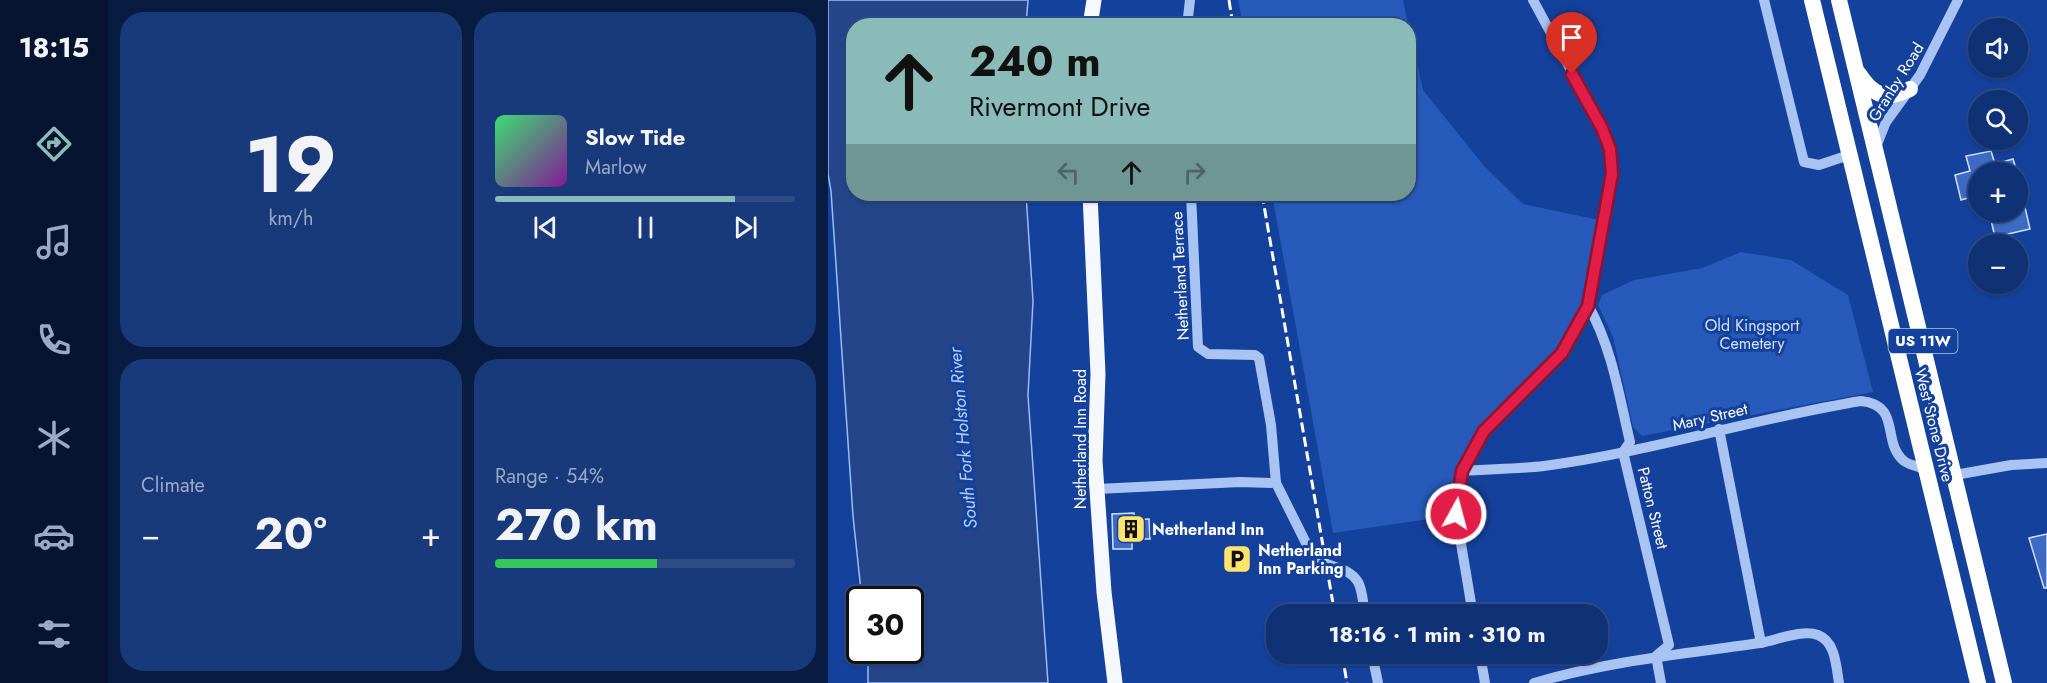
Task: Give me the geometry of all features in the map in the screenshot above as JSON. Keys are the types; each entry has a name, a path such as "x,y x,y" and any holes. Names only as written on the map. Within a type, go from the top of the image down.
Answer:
{"highway":[{"name":"West Stone Drive","path":"1812,0 1978,681"},
{"name":"West Stone Drive","path":"1839,0 2004,683"},
{"path":"1855,67 1863,80 1881,94 1896,96 1910,89"},
{"path":"1849,155 1876,147"},
{"path":"1926,469 1955,475"},
{"path":"1978,681 1990,670 1997,653"}],"main road":[{"path":"1091,18 1094,0"},
{"name":"Netherland Inn Road","path":"1090,201 1098,374 1095,461 1104,592 1115,683"}],"street":[{"path":"1189,18 1190,0"},
{"path":"1471,604 1456,514 1462,471 1484,431 1562,353 1588,306 1612,174 1610,149 1602,128 1533,0"},
{"path":"1764,0 1803,162 1819,165 1849,155"},
{"name":"Granby Road","path":"1876,147 1886,122 1930,58 1958,0"},
{"name":"Netherland Terrace","path":"1191,201 1198,347 1204,353 1259,358 1271,425 1276,483"},
{"name":"Patton Street","path":"1588,306 1601,328 1610,355 1630,442 1623,452 1669,645 1656,656"},
{"name":"Mary Street","path":"1462,471 1542,466 1623,452 1719,429 1850,403 1873,402 1885,412 1897,450 1904,462 1926,469"},
{"path":"1719,429 1761,643"},
{"path":"1955,475 2006,466 2047,463"},
{"path":"1097,489 1251,482 1276,483 1311,553 1327,566 1352,574 1359,584 1363,604"},
{"path":"1534,683 1576,670 1656,656 1761,643 1810,633 1821,636 1832,647 1839,683"},
{"path":"1656,656 1661,683"},
{"path":"1374,664 1378,683"},
{"path":"1482,664 1485,683"}],"green space":[{"path":"1238,0 1403,0 1407,18 1242,18"},
{"path":"1416,58 1423,90 1484,166 1523,204 1604,221 1588,305 1576,331 1484,431 1462,471 1450,516 1333,533 1273,201 1416,201"},
{"name":"Old Kingsport Cemetery","path":"1741,252 1791,260 1848,295 1873,392 1642,436 1633,427 1613,337 1598,305 1602,295 1634,280 1702,268"}],"water":[{"name":"South Fork Holston River","path":"828,0 1028,0 1027,18 846,18 846,201 1026,201 1033,301 1028,395 1048,683 868,683 868,664 924,664 924,586 860,586 853,516 828,174"}],"building":[{"path":"1991,151 1994,162 1968,164 1966,156"},
{"path":"1968,172 1968,198 1961,200 1955,175"},
{"path":"2028,220 2030,229 2008,234 1994,234 1991,222"},
{"name":"Netherland Inn","path":"1134,513 1135,520 1149,519 1150,539 1132,539 1132,549 1113,549 1112,514"},
{"path":"2047,534 2047,588 2044,588 2029,538"}],"railway":[{"path":"1229,0 1232,18"},
{"path":"1263,201 1333,604"},
{"path":"1344,664 1347,683"}],"place":[{"name":"Netherland Inn","path":"1131,529"},
{"name":"Netherland Inn Parking","path":"1237,559"}],"route":[{"path":"1456,514 1462,471 1484,431 1562,353 1588,306 1612,174 1610,149 1602,128 1572,74"}]}
